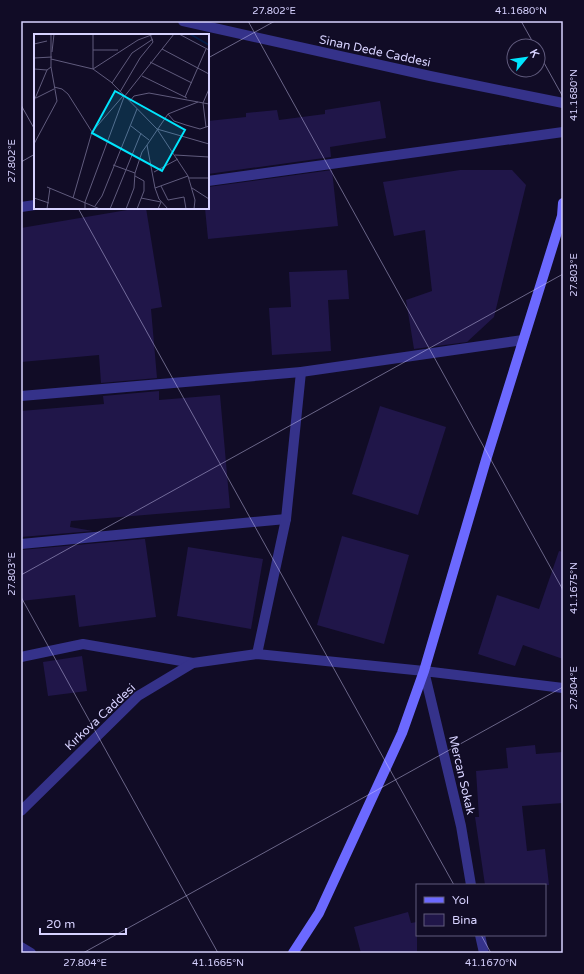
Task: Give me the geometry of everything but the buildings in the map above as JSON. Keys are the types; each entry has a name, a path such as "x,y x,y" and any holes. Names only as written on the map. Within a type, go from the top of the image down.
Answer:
{"main road":[{"path":"293,953 319,914 402,733 424,671 486,460 562,216 563,203"}],"street":[{"name":"Sinan Dede Caddesi","path":"183,21 430,76 563,103"},
{"path":"209,181 563,132"},
{"path":"21,207 34,205"},
{"path":"21,396 301,372 523,340"},
{"path":"257,654 286,519 301,372"},
{"path":"21,544 286,519"},
{"path":"21,657 82,644 193,663"},
{"name":"Kırkova Caddesi","path":"21,812 138,696 193,663 257,654 424,671 563,688"},
{"name":"Mercan Sokak","path":"424,671 461,826 471,884"},
{"path":"480,936 484,953"},
{"path":"21,947 31,953"}]}
